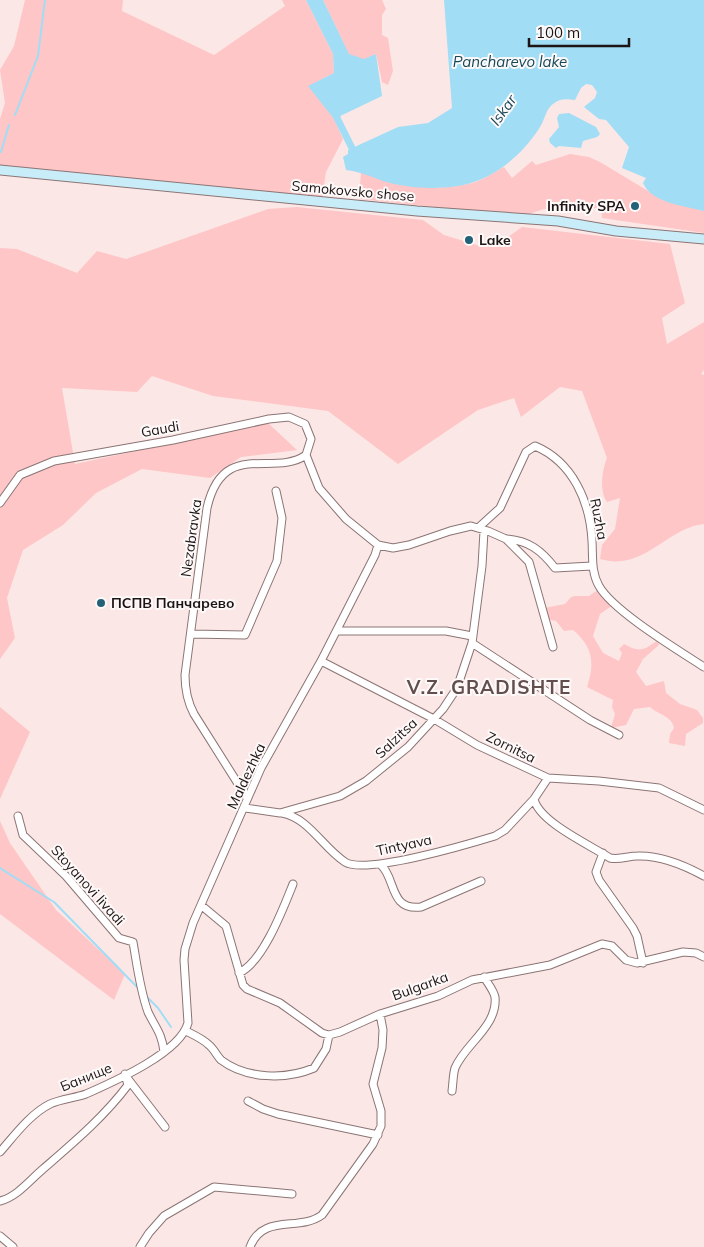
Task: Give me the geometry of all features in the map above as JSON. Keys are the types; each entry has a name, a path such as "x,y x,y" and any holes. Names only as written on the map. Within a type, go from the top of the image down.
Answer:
{"main road":[{"name":"Samokovsko shose","path":"0,170 424,211 558,221 616,231 704,239"}],"street":[{"name":"Gaudi","path":"0,502 20,475 54,461 172,440 269,419 289,417 305,424 311,439 306,455"},
{"name":"Ruzha","path":"481,529 500,508 526,452 535,446 548,451 566,468 585,503 592,541 592,566 600,588 618,606 704,667"},
{"path":"306,455 310,460 314,479 319,488 346,519 378,545 401,547 471,526 488,530 506,539 533,545 555,568 592,566"},
{"name":"Nezabravka","path":"247,798 188,704 185,675 207,508 215,484 229,472 247,463 291,461 306,455"},
{"path":"191,634 245,636 277,561 282,518 276,491"},
{"name":"Salzitsa","path":"245,808 280,813 340,796 366,781 408,747 434,719 457,688 472,639 482,566 481,529"},
{"path":"506,539 529,562 553,647"},
{"name":"Maldezhka","path":"186,1031 188,1023 184,949 193,923 245,808 247,798 337,632 375,555 378,545"},
{"path":"337,632 446,631 472,639 590,720 619,735"},
{"name":"Zornitsa","path":"321,662 434,719 477,745 548,778 599,781 659,788 704,810"},
{"name":"Tintyava","path":"280,813 298,820 347,863 358,866 381,864 495,836 505,830 534,799 548,778"},
{"path":"534,799 540,812 603,853 618,859 640,856 663,859 679,863 704,876"},
{"name":"Stoyanovi livadi","path":"18,816 23,835 66,876 120,938 133,942 143,996 149,1013 159,1030 164,1052"},
{"path":"603,853 596,872 599,880 637,936 643,963 683,952 703,956"},
{"path":"381,864 386,869 393,892 405,904 414,908 421,907 480,881"},
{"path":"239,973 248,969 277,922 293,884"},
{"path":"186,1031 210,1045 221,1060 244,1072 267,1076 289,1075 314,1068 326,1049 329,1034 322,1033 280,1003 247,990 239,973 226,926 202,906"},
{"name":"Bulgarka","path":"329,1034 340,1032 380,1014 438,996 466,982 484,977 550,966 602,944 612,946 626,960 643,963"},
{"path":"452,1091 455,1068 465,1051 482,1032 492,1013 495,997 484,977"},
{"path":"250,1247 258,1234 267,1227 314,1220 322,1215 378,1135 381,1111 374,1084 382,1048 383,1030 380,1014"},
{"name":"Банище","path":"0,1152 30,1120 49,1105 86,1094 125,1074 164,1052 175,1044 186,1031"},
{"path":"125,1074 165,1127"},
{"path":"0,1201 14,1195 72,1145 112,1105 128,1085 125,1074"},
{"path":"248,1101 278,1114 378,1135"},
{"path":"140,1247 164,1216 214,1187 292,1194"},
{"path":"0,1236 14,1247"}],"shaded area":[{"path":"25,0 123,0 122,11 214,55 285,6 282,0 306,0 333,54 334,73 309,86 334,119 343,139 326,172 322,198 0,165 0,119 5,103 0,70 14,46"},
{"path":"323,0 382,0 386,9 382,15 382,35 388,38 393,71 388,85 382,82 376,54 345,69 346,48"},
{"path":"570,154 589,157 600,162 663,200 704,211 704,233 602,218 601,208 544,209 529,214 491,213 359,199 361,172 402,184 429,187 457,186 476,182 504,167 512,178 532,161 536,165"},
{"path":"297,207 423,220 444,235 480,246 501,242 522,227 670,244 685,303 662,318 667,344 704,322 704,370 701,374 704,375 704,524 690,527 642,555 629,560 600,559 602,545 615,529 620,498 607,502 604,497 602,480 607,458 582,391 560,387 521,417 514,398 478,410 398,464 328,411 213,396 152,376 137,392 62,388 75,464 268,423 297,450 241,457 210,478 142,469 96,493 63,525 23,550 7,598 15,638 0,659 0,248 17,249 77,273 97,251 126,259 268,209"},
{"path":"599,589 613,605 600,614 593,636 603,653 619,661 622,653 619,649 624,644 634,649 642,649 657,641 659,645 643,659 636,672 646,686 664,681 666,693 680,704 697,710 703,718 703,723 686,734 685,746 669,743 670,734 674,728 673,724 668,718 650,707 634,709 626,725 611,728 615,714 612,707 613,700 587,687 591,663 585,643 573,630 564,631 556,621 546,619 544,608 565,604 571,597 589,596"},
{"path":"0,707 30,732 0,799"},
{"path":"0,821 10,843 56,910 125,974 114,1000 0,914"}],"water":[{"path":"306,0 323,0 349,54 364,59 376,54 382,96 334,119 308,86 334,73 333,54"},
{"name":"Pancharevo lake","path":"444,0 704,0 704,211 669,203 653,195 643,183 646,178 622,168 629,147 606,120 599,119 584,107 595,98 597,92 592,85 586,84 581,88 575,100 561,100 551,106 534,136 512,160 494,173 474,182 440,188 404,186 346,170 343,157 348,154 348,150 398,127 428,123 452,108"},
{"path":"569,113 596,127 600,134 597,137 583,141 581,148 559,146 556,148 550,143 549,139 559,127 557,118 559,114"}],"waterway":[{"path":"15,115 38,56 45,0"},
{"path":"338,109 337,118 352,148"},
{"path":"1,152 9,125"},
{"path":"0,868 54,902 139,989"},
{"path":"146,996 158,1008 171,1027"}],"place":[{"name":"Infinity SPA","path":"635,206"},
{"name":"Lake","path":"469,240"},
{"name":"ПСПВ Панчарево","path":"101,603"}],"district":[{"name":"V.Z. GRADISHTE","path":"489,687"}],"water label":[{"name":"Iskar","path":"503,110"}]}
